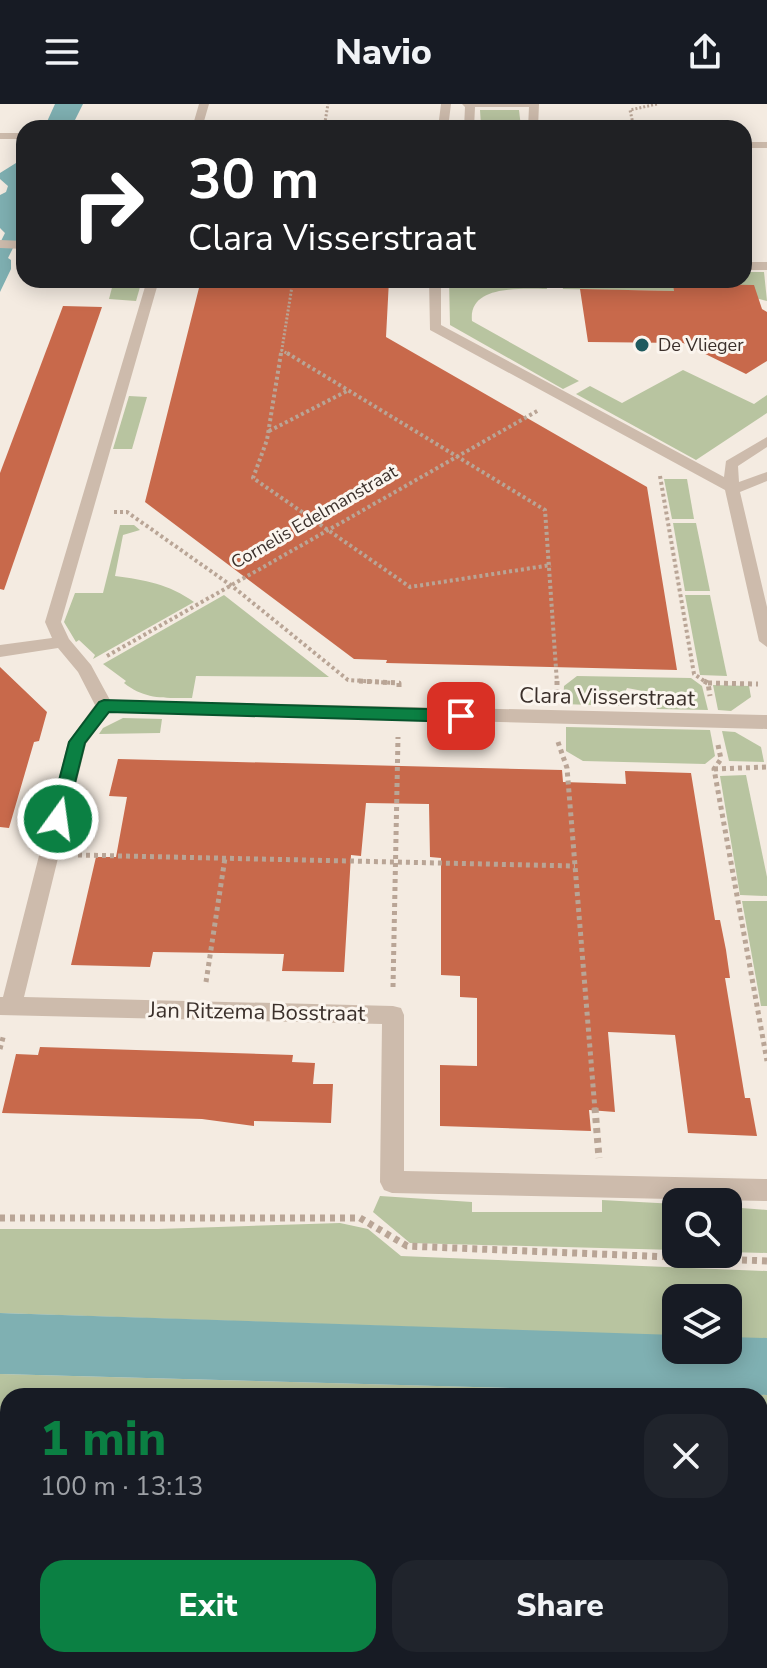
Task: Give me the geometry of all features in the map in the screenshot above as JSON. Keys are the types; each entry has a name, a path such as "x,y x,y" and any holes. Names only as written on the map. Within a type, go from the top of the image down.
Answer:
{"street":[{"path":"468,104 534,104 533,120"},
{"path":"104,706 85,669 62,642 53,622 151,288"},
{"path":"435,288 435,327 735,489 767,476"},
{"path":"767,441 731,464 735,489 733,499 763,613 767,641"},
{"path":"0,651 62,642"},
{"name":"Clara Visserstraat","path":"104,706 767,722"},
{"name":"Jan Ritzema Bosstraat","path":"104,706 77,742 5,1007 393,1015 392,1182 767,1190"}],"path":[{"path":"632,120 630,110 657,104"},
{"path":"292,288 268,431 253,478 410,587 551,565"},
{"path":"281,350 545,510 558,667 556,718 559,749 567,768 601,1186"},
{"path":"268,431 349,390"},
{"name":"Cornelis Edelmanstraat","path":"85,669 562,397"},
{"path":"684,463 660,476 694,674 708,683 758,684"},
{"path":"85,513 127,512 232,586 348,680 399,683 393,1015"},
{"path":"708,683 721,759 714,769 767,1061"},
{"path":"714,769 767,767"},
{"path":"49,854 575,866"},
{"path":"201,1011 225,857"},
{"path":"0,1218 360,1218 407,1246 767,1261"}],"green space":[{"path":"480,110 519,110 520,120 481,120"},
{"path":"752,272 764,272 767,301 717,288 752,288"},
{"path":"112,288 140,288 136,301 109,299"},
{"path":"449,288 547,288 512,289 488,295 479,300 473,309 472,321 579,381 563,389 450,325"},
{"path":"674,288 674,291 563,289"},
{"path":"683,370 754,404 767,395 767,413 696,460 576,394 590,386 622,403"},
{"path":"129,396 147,397 132,449 113,449"},
{"path":"664,479 687,479 694,519 672,519"},
{"path":"673,523 696,523 710,591 685,591"},
{"path":"120,525 134,525 140,530 123,535 115,576 156,584 194,602 93,659 95,655 79,640 76,642 64,622 75,593 103,593"},
{"path":"224,595 329,677 196,676 192,698 165,698 132,689 103,664"},
{"path":"685,595 710,595 727,676 700,675"},
{"path":"577,676 691,678 702,686 708,710 657,709 643,691 627,688 619,706 563,704 564,686"},
{"path":"713,685 749,686 751,697 731,711 718,710"},
{"path":"123,718 162,719 160,733 99,734 103,728"},
{"path":"566,727 710,730 715,756 705,764 583,761 566,751"},
{"path":"722,731 735,732 761,747 764,762 729,761"},
{"path":"746,775 767,877 767,896 740,895 720,776"},
{"path":"742,901 767,901 767,1006 761,1006"},
{"path":"380,1196 472,1202 472,1212 602,1212 602,1200 662,1203 662,1250 410,1243 373,1212"},
{"path":"742,1208 767,1210 767,1253 742,1252"},
{"path":"340,1223 368,1229 401,1256 767,1271 767,1339 742,1338 742,1284 662,1284 662,1336 0,1313 0,1229 158,1229"},
{"path":"0,1374 511,1388 0,1388"}],"water":[{"path":"55,104 83,104 75,120 48,120"},
{"path":"16,163 16,242 8,258 11,269 0,292 0,243 5,233 0,228 0,195 6,192 8,186 0,179 0,173"},
{"path":"0,1313 662,1335 662,1364 742,1364 742,1337 767,1338 767,1388 511,1388 0,1374"}],"building":[{"path":"754,285 762,309 767,312 767,361 746,374 683,343 588,342 580,289 674,291 674,288 752,288"},
{"path":"199,288 389,288 386,337 647,487 677,670 386,663 387,660 354,659 145,502"},
{"path":"63,306 102,307 4,590 0,589 0,473"},
{"path":"0,667 47,712 39,741 34,742 9,828 0,827"},
{"path":"118,759 562,770 563,782 626,784 625,771 691,773 715,920 720,920 726,950 730,978 725,978 745,1098 750,1098 757,1136 688,1133 675,1035 608,1032 615,1112 589,1110 591,1131 440,1126 440,1065 477,1066 477,998 460,997 460,976 441,975 441,858 430,857 429,804 366,803 361,856 351,855 344,972 282,971 284,954 153,952 150,967 71,965 96,857 116,857 127,797 109,796"},
{"path":"40,1047 293,1055 292,1062 315,1063 313,1084 333,1084 331,1123 254,1121 254,1126 202,1119 2,1113 16,1054 38,1055"}],"place":[{"name":"De Vlieger","path":"642,345"}],"route":[{"path":"58,819 77,742 104,706 461,716"}]}
